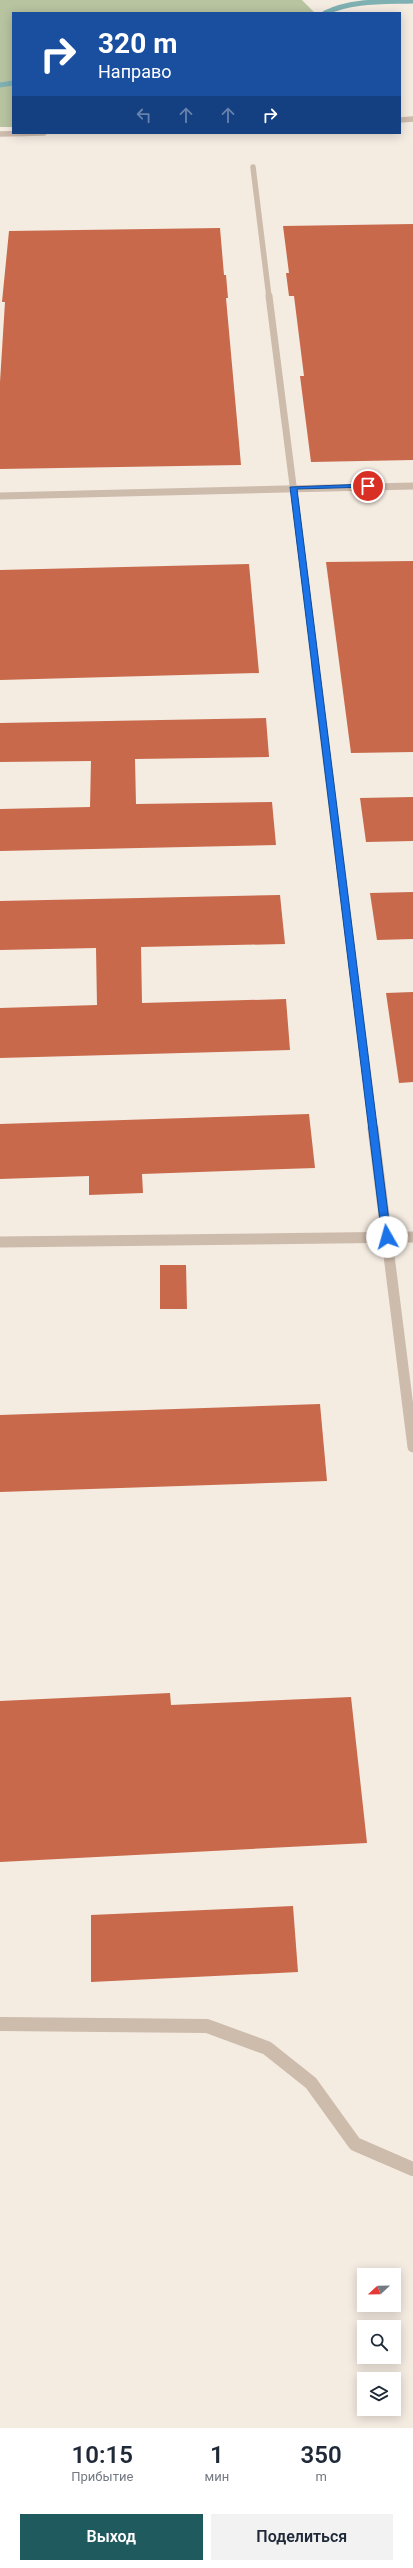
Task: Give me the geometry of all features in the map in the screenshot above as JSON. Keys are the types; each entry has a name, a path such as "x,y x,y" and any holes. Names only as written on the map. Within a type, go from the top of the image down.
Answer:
{"lane":[{"path":"401,120 413,119"},
{"path":"0,134 12,134"},
{"path":"254,167 413,1447"},
{"path":"0,496 293,487 413,486"},
{"path":"0,1242 413,1237"},
{"path":"0,2024 207,2026 266,2048 311,2083 356,2144 413,2170"}],"green space":[{"path":"0,0 302,0 314,12 12,12 12,127 0,127"}],"building":[{"path":"413,224 413,460 311,462 300,376 304,376 294,296 289,296 286,273 289,273 283,226"},
{"path":"220,228 224,275 226,275 228,298 226,298 241,465 0,469 0,382 5,302 2,302 9,231"},
{"path":"413,561 413,752 351,753 326,562"},
{"path":"249,564 259,673 0,680 0,570"},
{"path":"266,718 269,757 135,759 136,804 272,802 276,845 0,851 0,809 90,807 91,761 0,762 0,723"},
{"path":"413,797 413,841 366,842 360,798"},
{"path":"413,892 413,939 377,940 370,893"},
{"path":"280,895 285,944 141,947 142,1003 286,999 290,1050 0,1058 0,1008 97,1005 96,948 0,950 0,901"},
{"path":"413,992 413,1082 399,1083 386,993"},
{"path":"309,1114 315,1168 142,1174 143,1193 89,1195 89,1176 0,1179 0,1124"},
{"path":"160,1265 186,1265 187,1309 160,1309"},
{"path":"320,1404 327,1481 0,1492 0,1415"},
{"path":"170,1693 171,1705 351,1697 367,1843 0,1862 0,1701"},
{"path":"293,1906 298,1972 91,1982 91,1915"}],"waterway":[{"path":"328,12 357,4 413,1"},
{"path":"0,85 12,83"}],"route":[{"path":"368,486 293,487 387,1237"}]}
